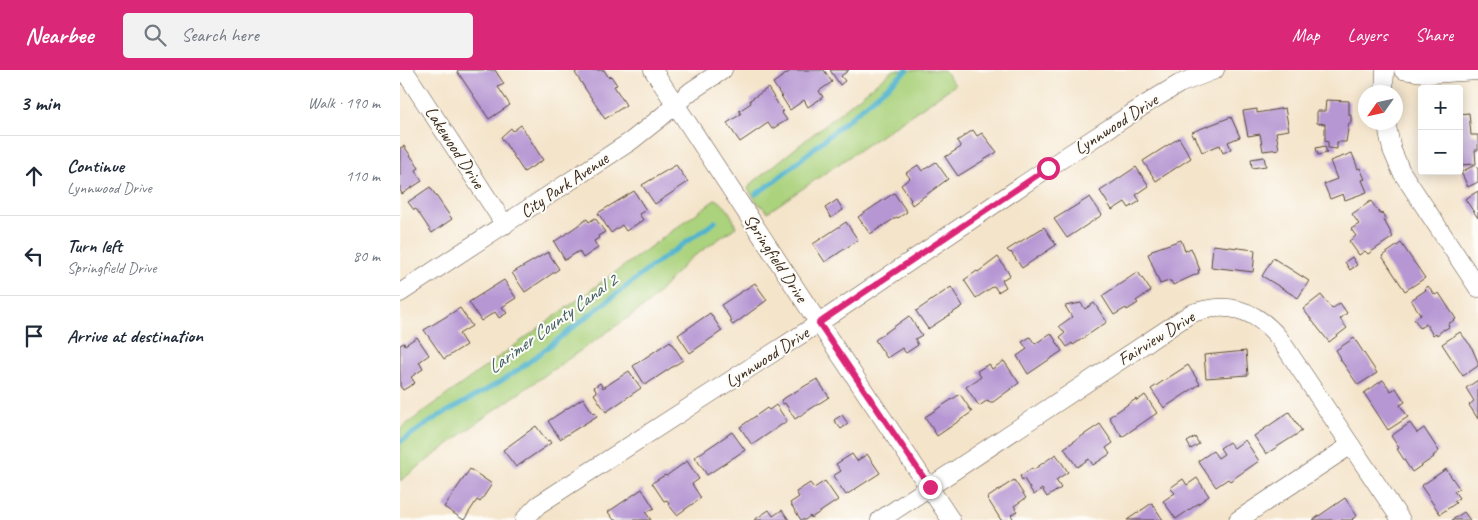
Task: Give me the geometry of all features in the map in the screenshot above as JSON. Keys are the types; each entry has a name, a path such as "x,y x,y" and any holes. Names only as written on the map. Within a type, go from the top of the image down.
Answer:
{"street":[{"name":"Lakewood Drive","path":"404,70 505,225"},
{"name":"Springfield Drive","path":"653,70 819,323 952,520"},
{"name":"City Park Avenue","path":"400,293 631,141 691,91 723,70"},
{"name":"Lynnwood Drive","path":"524,520 538,505 819,323 1048,168 1179,84 1215,70"},
{"path":"1384,70 1384,85"},
{"path":"1404,70 1431,74 1478,71"},
{"path":"1388,130 1392,150 1400,171 1478,288"},
{"name":"Fairview Drive","path":"880,520 1190,314 1204,309 1222,307 1254,315 1270,326 1401,520"},
{"path":"1238,520 1351,445"}],"green space":[{"path":"893,70 944,70 955,85 768,212 757,202 748,189 751,184"},
{"path":"716,199 729,211 736,227 687,261 649,303 482,419 400,481 400,429"}],"building":[{"path":"495,70 504,84 498,87 510,105 489,119 457,71"},
{"path":"579,70 604,70 617,85 614,86 626,105 605,119 575,73"},
{"path":"792,70 824,70 832,82 819,91 823,97 808,107 804,100 790,110 773,83"},
{"path":"830,70 849,70 841,76 845,81 840,85"},
{"path":"768,88 787,120 772,129 768,123 740,142 727,123 741,114 739,111 751,103 750,100"},
{"path":"1326,100 1349,101 1351,123 1349,123 1346,142 1337,142 1337,149 1328,148 1328,142 1325,141 1325,124 1317,123 1317,111 1325,111"},
{"path":"1285,108 1289,130 1276,132 1279,149 1263,151 1260,134 1248,136 1243,111 1257,109 1257,113"},
{"path":"1469,113 1471,135 1478,135 1478,150 1475,150 1476,164 1463,165 1463,114"},
{"path":"1231,117 1240,137 1228,142 1231,149 1223,153 1220,145 1202,152 1192,132"},
{"path":"521,125 543,160 524,172 501,137 511,128 513,131"},
{"path":"973,130 977,136 982,133 997,152 958,176 945,157 961,147 957,141"},
{"path":"1179,138 1191,158 1156,181 1143,161"},
{"path":"404,146 419,168 416,170 422,181 402,194 400,190 400,148"},
{"path":"1325,146 1327,153 1318,155 1316,148"},
{"path":"1352,153 1358,169 1360,168 1365,179 1362,180 1367,192 1345,200 1343,194 1330,199 1324,184 1337,179 1330,161"},
{"path":"1264,157 1266,166 1252,168 1251,159"},
{"path":"936,162 948,179 912,205 911,200 901,185 910,178 906,173 918,165 922,171"},
{"path":"676,165 688,182 655,204 642,185"},
{"path":"1475,165 1478,169 1478,182 1468,187 1462,175 1463,171"},
{"path":"1136,167 1149,186 1136,195 1140,201 1129,208 1125,202 1112,210 1100,191"},
{"path":"430,187 452,219 432,233 416,209 414,210 408,202"},
{"path":"634,191 646,210 639,214 643,220 626,231 622,225 611,233 598,213"},
{"path":"1478,191 1478,218 1465,199"},
{"path":"894,193 907,212 870,234 858,217"},
{"path":"1090,197 1102,215 1067,238 1054,219"},
{"path":"837,200 843,210 831,218 825,208"},
{"path":"1371,201 1386,219 1384,220 1393,237 1368,254 1365,251 1359,255 1349,241 1356,236 1351,229 1359,224 1352,214"},
{"path":"595,218 605,232 594,241 598,248 583,258 579,251 565,260 554,242 587,219 589,222"},
{"path":"846,222 858,240 825,262 813,244"},
{"path":"1044,227 1056,245 1022,268 1011,252 1007,250"},
{"path":"1181,240 1185,251 1191,248 1200,270 1198,270 1199,273 1173,285 1171,281 1160,284 1148,254 1152,250"},
{"path":"1401,243 1425,278 1405,291 1382,256"},
{"path":"1213,245 1255,250 1253,272 1211,267"},
{"path":"548,252 559,269 525,292 512,273"},
{"path":"998,257 1010,275 1002,280 1006,287 998,292 994,286 976,298 964,280"},
{"path":"1352,257 1357,265 1350,270 1345,262"},
{"path":"1273,258 1309,281 1298,298 1262,276"},
{"path":"1138,272 1151,291 1136,301 1138,303 1114,315 1102,296"},
{"path":"504,280 516,298 502,307 507,313 499,318 495,312 481,321 469,302"},
{"path":"755,283 767,300 733,325 721,305"},
{"path":"1428,286 1435,295 1439,293 1456,319 1448,324 1449,327 1437,335 1436,333 1433,335 1426,324 1420,328 1414,319 1421,315 1411,300 1426,290"},
{"path":"951,287 963,306 928,329 916,311"},
{"path":"1321,295 1332,309 1340,303 1347,313 1340,319 1347,328 1329,342 1303,309"},
{"path":"1081,303 1085,309 1094,303 1107,322 1067,347 1060,337 1065,333 1059,326 1072,317 1065,306"},
{"path":"460,308 472,326 459,334 466,345 444,359 424,330"},
{"path":"710,313 722,331 690,353 678,335"},
{"path":"909,316 922,335 915,339 918,345 906,353 902,348 887,358 875,340"},
{"path":"1460,332 1471,346 1478,362 1478,366 1463,376 1442,344"},
{"path":"1051,333 1062,351 1028,374 1017,356 1027,349 1022,342 1030,337 1035,344"},
{"path":"417,337 429,355 419,362 423,369 411,377 415,383 403,390 400,386 400,345 404,343 405,345"},
{"path":"1354,338 1377,373 1358,385 1336,350"},
{"path":"670,341 683,360 645,385 633,366"},
{"path":"1246,351 1248,375 1206,378 1204,355"},
{"path":"1004,361 1019,383 993,402 988,400 979,406 966,387 981,377 977,371 989,364 992,369"},
{"path":"1188,365 1200,384 1164,408 1151,389"},
{"path":"629,371 641,388 606,412 594,394 597,392 594,387 600,383 603,388"},
{"path":"817,379 829,397 795,419 781,400"},
{"path":"1383,380 1391,391 1396,388 1405,402 1400,405 1408,417 1388,430 1364,393"},
{"path":"1478,380 1478,419 1469,405 1474,401 1466,388"},
{"path":"960,394 972,412 937,436 925,417"},
{"path":"1145,395 1157,413 1122,437 1109,417"},
{"path":"583,398 597,416 560,439 548,421"},
{"path":"776,405 787,421 752,445 740,427 767,408 769,410"},
{"path":"1289,412 1302,431 1266,454 1254,436"},
{"path":"842,415 848,424 841,429 834,420"},
{"path":"1410,423 1417,433 1424,428 1439,451 1434,457 1412,472 1391,436"},
{"path":"1100,424 1113,443 1106,448 1110,454 1093,465 1089,459 1077,467 1064,448"},
{"path":"536,426 547,441 549,440 551,443 516,467 503,450"},
{"path":"732,432 745,450 707,475 695,457"},
{"path":"1195,437 1199,444 1191,449 1187,442"},
{"path":"1245,440 1259,461 1230,481 1228,479 1216,487 1198,461 1213,451 1218,458 1224,454 1220,448 1229,442 1234,448"},
{"path":"852,454 857,461 867,454 880,473 846,495 833,476 841,471 836,464"},
{"path":"1056,454 1068,472 1056,480 1061,488 1047,497 1042,489 1034,495 1020,476 1032,468 1033,470"},
{"path":"687,461 699,479 692,484 701,498 677,515 667,500 664,501 652,483 666,476"},
{"path":"470,469 492,484 480,502 477,500 464,520 444,507"},
{"path":"1446,469 1459,488 1454,491 1459,498 1454,501 1456,503 1440,514 1421,486"},
{"path":"1197,478 1209,496 1176,519 1163,501 1175,493 1170,488 1183,479 1187,485"},
{"path":"1014,480 1026,498 1014,506 1017,511 1011,515 1014,520 1001,520 987,498"},
{"path":"825,481 838,500 811,518 810,516 805,520 801,520 790,503 799,497 796,492 810,483 814,488"},
{"path":"642,489 654,508 646,513 651,520 614,520 608,512"},
{"path":"1345,498 1357,516 1353,520 1313,520"},
{"path":"1152,503 1163,520 1127,520"},
{"path":"769,510 773,516 782,510 789,520 754,520"},
{"path":"1464,512 1470,520 1452,520"}],"waterway":[{"name":"Larimer County Canal 2","path":"756,194 775,181 907,70"},
{"name":"Larimer County Canal 2","path":"400,442 439,416 495,385 521,368 659,261 715,222"}],"route":[{"path":"930,487 819,323 1048,168"}]}
